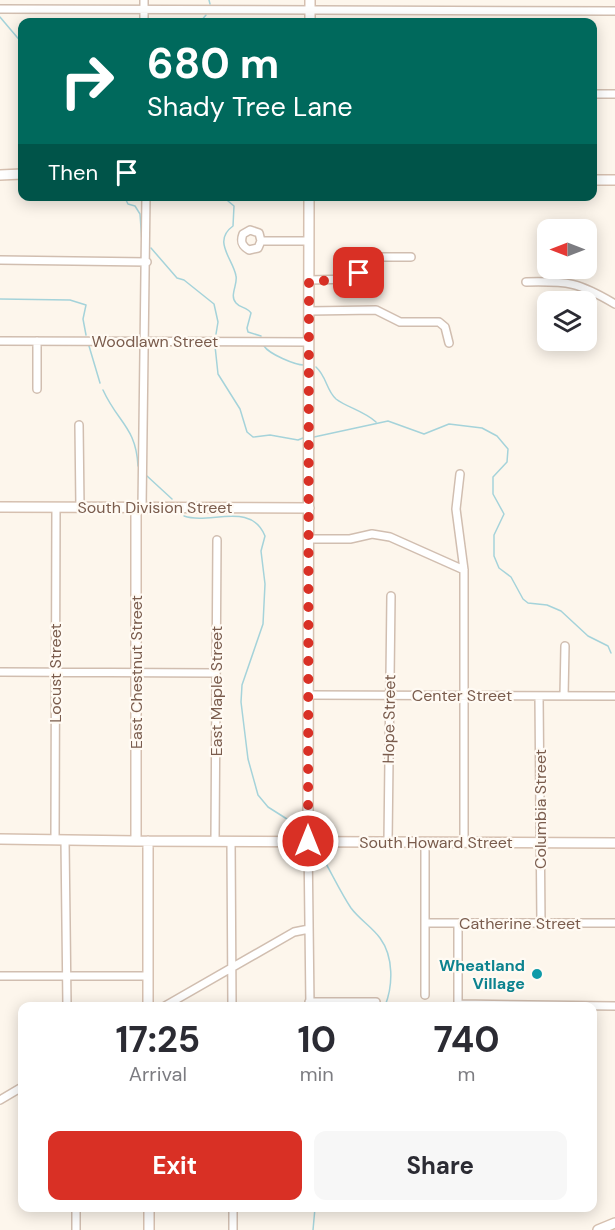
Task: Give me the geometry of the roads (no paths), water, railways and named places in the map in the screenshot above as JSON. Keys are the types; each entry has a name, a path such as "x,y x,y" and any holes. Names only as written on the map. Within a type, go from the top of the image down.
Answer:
{"main road":[{"path":"310,0 310,18"},
{"path":"0,174 18,174"},
{"path":"597,180 615,180"},
{"path":"308,841 309,201"},
{"name":"South Division Street","path":"0,507 309,508"},
{"name":"East Chestnut Street","path":"136,838 139,508"},
{"path":"0,840 125,840 144,836 148,841 148,1002"},
{"name":"South Howard Street","path":"148,841 615,843"},
{"path":"149,1212 149,1230"},
{"path":"598,1230 615,1222"}],"street":[{"path":"144,0 144,18"},
{"path":"0,9 615,11"},
{"path":"597,94 615,94"},
{"name":"East Chestnut Street","path":"139,508 147,262 146,201"},
{"path":"261,241 309,241"},
{"path":"309,280 354,279 368,257 411,257"},
{"path":"0,260 147,262"},
{"path":"526,282 568,281 584,286 615,304"},
{"path":"309,311 376,310 400,322 439,322 446,327 449,343"},
{"name":"Woodlawn Street","path":"0,341 309,342"},
{"path":"37,341 37,389"},
{"path":"79,424 80,507"},
{"path":"460,474 456,527 464,570 464,842"},
{"name":"Locust Street","path":"56,507 55,672 67,1002"},
{"path":"309,539 350,540 372,534 390,537 464,570"},
{"name":"East Maple Street","path":"215,841 217,540"},
{"name":"Hope Street","path":"388,842 391,596"},
{"path":"564,696 565,646"},
{"path":"0,672 216,673"},
{"name":"Center Street","path":"309,694 615,696"},
{"name":"Columbia Street","path":"540,696 541,923"},
{"path":"231,841 232,1002"},
{"path":"308,841 309,1002"},
{"path":"425,842 426,995"},
{"name":"Catherine Street","path":"426,923 615,923"},
{"path":"458,923 458,1002"},
{"path":"172,1002 294,932 309,929"},
{"path":"0,976 148,976"},
{"path":"597,1006 615,1006"},
{"path":"0,1100 18,1089"},
{"path":"76,1212 76,1230"},
{"path":"233,1212 233,1230"}],"waterway":[{"path":"209,0 210,4"},
{"path":"0,17 18,38"},
{"path":"126,201 128,204 135,206 140,214 142,242"},
{"path":"228,201 234,206 233,226 227,232 224,244 236,276 234,300 251,313 248,332 261,336"},
{"path":"151,248 177,278 184,280 214,304 218,322 216,334"},
{"path":"0,299 70,300 86,305 83,319 86,335"},
{"path":"89,346 100,383"},
{"path":"215,346 218,374 240,409 247,432 253,437 270,435 298,440 303,438"},
{"path":"264,346 282,358 304,365"},
{"path":"316,367 336,399 376,422"},
{"path":"103,390 134,442 138,466"},
{"path":"314,437 388,421 424,434 449,424 482,428 497,436 508,449 507,462 493,477 493,494 504,514 494,535 494,556 499,568 511,577 523,599 528,603 547,605 561,611 588,636 608,646 611,653"},
{"path":"147,476 172,499"},
{"path":"184,516 194,518 229,516 250,519 259,525 265,536 261,551 265,584 263,624 242,685 241,702 248,759 258,795 268,807 298,826"},
{"path":"318,850 351,908 377,934 385,946 391,972 390,990 386,1002"},
{"path":"313,1230 315,1212"}],"place":[{"name":"Wheatland Village","path":"537,974"}]}
